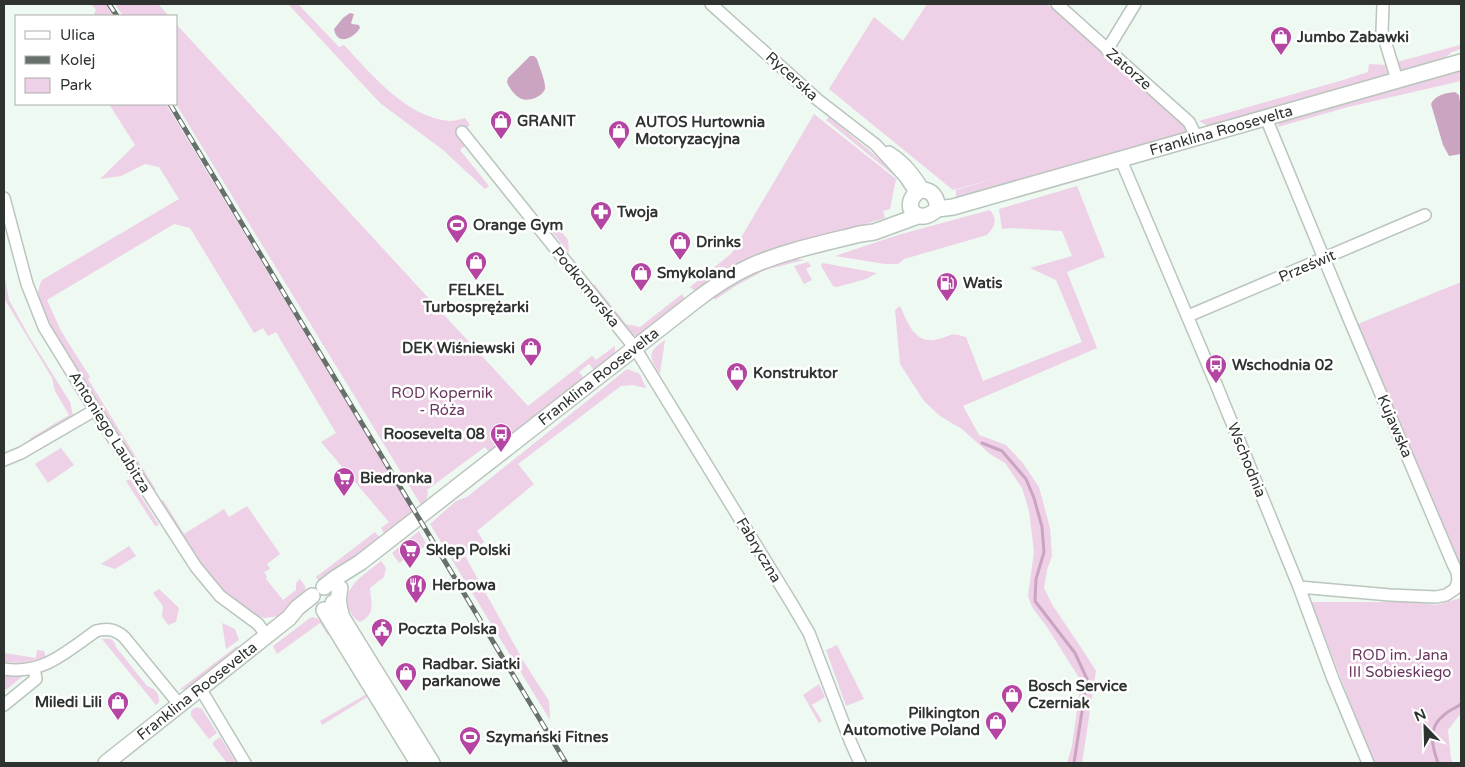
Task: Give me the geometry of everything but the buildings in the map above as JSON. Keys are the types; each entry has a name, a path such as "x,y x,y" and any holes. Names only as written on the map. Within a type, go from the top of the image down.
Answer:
{"street":[{"name":"Rycerska","path":"711,4 818,100 876,145 891,153 905,164 912,171 923,201"},
{"name":"Zatorze","path":"1056,4 1189,122 1194,128 1197,138"},
{"path":"1107,50 1135,4"},
{"path":"1383,4 1382,31 1397,80"},
{"name":"Franklina Roosevelta","path":"106,763 289,618 326,598 361,562 703,294 743,270 774,258 860,234 923,201 953,207 1461,62"},
{"name":"Kujawska","path":"1266,118 1454,564 1458,581 1455,589 1446,596 1436,597 1299,588"},
{"name":"Podkomorska","path":"462,132 635,348"},
{"name":"Wschodnia","path":"1121,160 1188,316 1368,763"},
{"name":"Antoniego Laubitza","path":"4,198 27,284 44,327 183,548 220,596 258,624 267,636"},
{"name":"Prześwit","path":"1188,316 1425,215"},
{"name":"Fabryczna","path":"635,348 808,633 860,763"},
{"path":"4,460 21,454 95,410"},
{"path":"418,763 326,598 338,597 342,618 432,763"},
{"path":"4,669 22,670 50,663 96,631 112,630 124,637 179,704"},
{"path":"4,705 36,679 34,668"},
{"path":"200,688 245,763"}],"green space":[{"path":"91,4 106,4 113,15 94,15 96,10"},
{"path":"115,4 158,4 168,15 122,15"},
{"path":"288,4 298,4 339,47 344,45 378,81 405,103 419,112 434,118 450,121 465,118 470,125 459,134 467,144 460,150 489,186 485,189 443,150 380,103"},
{"path":"927,4 1047,4 1187,126 1187,135 956,197 956,190 1001,177 953,190 829,89 874,17 903,41"},
{"name":"ROD Kopernik - Róża","path":"178,26 528,406 592,356 596,360 615,346 615,354 594,370 589,364 579,372 584,378 490,453 485,447 427,490 426,500 421,505 177,105"},
{"path":"1461,43 1461,49 1452,52 1440,62 1406,71 1400,69 1397,62 1460,45"},
{"path":"1369,64 1387,65 1388,73 1384,77 1208,126 1199,121 1368,72"},
{"path":"1461,68 1461,81 1348,107 1278,127 1280,119"},
{"path":"110,105 167,105 412,511 384,533 381,528 389,522 321,442 336,433 276,332 268,336 263,328 254,333 190,228 174,224 47,300 61,331 90,377 88,379 156,490 152,491 48,324 38,297 39,286 42,280 179,199 159,167 145,164 121,176 100,179 135,145"},
{"path":"814,114 896,179 890,209 883,211 885,218 760,256 697,293 690,287 732,253"},
{"path":"829,117 872,153 897,176 826,120"},
{"path":"1077,186 1105,257 1067,272 1097,348 963,406 979,435 1006,445 1022,462 1039,487 1050,528 1052,556 1044,588 1053,606 1096,671 1082,763 1067,763 1072,746 1081,681 1032,607 1028,596 1034,552 1029,511 1022,488 1005,463 990,454 962,429 940,416 924,401 900,364 895,310 900,306 914,332 924,339 939,339 954,334 966,337 983,381 1082,342 1056,280 1030,268 1072,256 1062,231 1002,229 999,209"},
{"path":"990,210 995,220 992,229 987,235 904,259 898,264 885,264 835,256 898,235"},
{"path":"542,219 554,222 568,240 569,253"},
{"path":"790,258 804,260 765,270 715,300 714,296 729,283"},
{"path":"808,262 811,266 806,269 812,280 804,284 794,266"},
{"path":"823,263 877,273 866,279 837,287 833,286 821,266"},
{"path":"4,273 9,300 70,402 73,416 33,440 29,439 69,415 55,391 52,378 4,298"},
{"path":"1461,282 1461,570 1358,324"},
{"path":"594,284 626,324 640,327 682,294 686,301 640,336 635,336 629,332 594,289"},
{"path":"665,340 660,373 659,373 651,354"},
{"path":"627,369 640,374 646,388 632,385 621,386 518,464 534,484 477,531 484,542 465,556 524,662 549,701 550,720 430,524 456,501 467,497"},
{"path":"61,448 74,465 48,483 35,464"},
{"path":"130,479 159,525 155,526 126,481"},
{"path":"163,500 184,534 224,509 229,517 247,506 280,554 267,564 270,569 264,572 267,577 266,579 283,600 296,590 296,583 300,579 305,586 306,595 279,616 264,618 255,615 231,598 205,573 160,503"},
{"path":"419,531 427,545 399,563 392,553"},
{"path":"375,532 381,539 320,583 316,577"},
{"path":"129,546 136,556 115,569 101,564"},
{"path":"381,561 386,568 384,577 370,588 370,612 360,622 352,616 348,607 347,599 349,592 357,580"},
{"path":"159,589 179,608 176,622 168,625 162,616 163,606 153,593"},
{"name":"ROD im. Jana III Sobieskiego","path":"1461,598 1461,713 1448,730 1453,763 1374,763 1311,602 1414,602 1436,605"},
{"path":"313,617 322,620 330,633 328,635 320,623 277,654 273,646"},
{"path":"222,623 235,629 239,640 226,649"},
{"path":"102,639 113,641 147,686 156,692 159,696 159,702 156,705"},
{"path":"837,645 864,699 846,706 826,650"},
{"path":"237,646 239,649 189,688 179,690"},
{"path":"37,650 44,651 46,658 23,663 4,662 4,653 36,658"},
{"path":"4,674 23,676 6,690 4,687"},
{"path":"819,684 825,697 812,705 822,721 819,723 803,695"},
{"path":"365,695 369,696 322,725 320,721"},
{"path":"196,707 202,709 217,733 209,739 191,716 191,711"},
{"path":"220,737 236,763 227,763 213,745 213,742"}],"shaded area":[{"path":"350,13 354,14 351,23 359,25 360,28 349,38 338,38 334,29"},
{"path":"530,56 534,56 537,59 545,89 539,96 525,100 515,94 507,82 508,78"},
{"path":"1455,92 1459,95 1461,111 1461,154 1449,156 1443,145 1431,104 1438,97"}],"waterway":[{"path":"982,443 1002,451 1026,479 1034,498 1042,527 1044,552 1036,579 1035,601 1075,653 1087,679 1074,763"},
{"path":"1438,763 1432,738 1433,731 1439,720 1446,713 1461,704"}],"railway":[{"path":"109,4 116,15"},
{"path":"171,105 566,763"}],"place":[{"name":"Jumbo Zabawki","path":"1281,56"},
{"name":"GRANIT","path":"501,140"},
{"name":"AUTOS Hurtownia Motoryzacyjna","path":"619,150"},
{"name":"Twoja","path":"601,231"},
{"name":"Orange Gym","path":"457,244"},
{"name":"Drinks","path":"680,261"},
{"name":"FELKEL Turbosprężarki","path":"476,281"},
{"name":"Smykoland","path":"641,292"},
{"name":"Watis","path":"947,302"},
{"name":"DEK Wiśniewski","path":"531,367"},
{"name":"Wschodnia 02","path":"1216,384"},
{"name":"Konstruktor","path":"737,392"},
{"name":"Roosevelta 08","path":"501,453"},
{"name":"Biedronka","path":"344,497"},
{"name":"Sklep Polski","path":"410,569"},
{"name":"Herbowa","path":"416,604"},
{"name":"Poczta Polska","path":"382,648"},
{"name":"Radbar. Siatki parkanowe","path":"406,692"},
{"name":"Bosch Service Czerniak","path":"1012,714"},
{"name":"Miledi Lili","path":"118,721"},
{"name":"Pilkington Automotive Poland","path":"996,741"},
{"name":"Szymański Fitnes","path":"470,756"}]}
